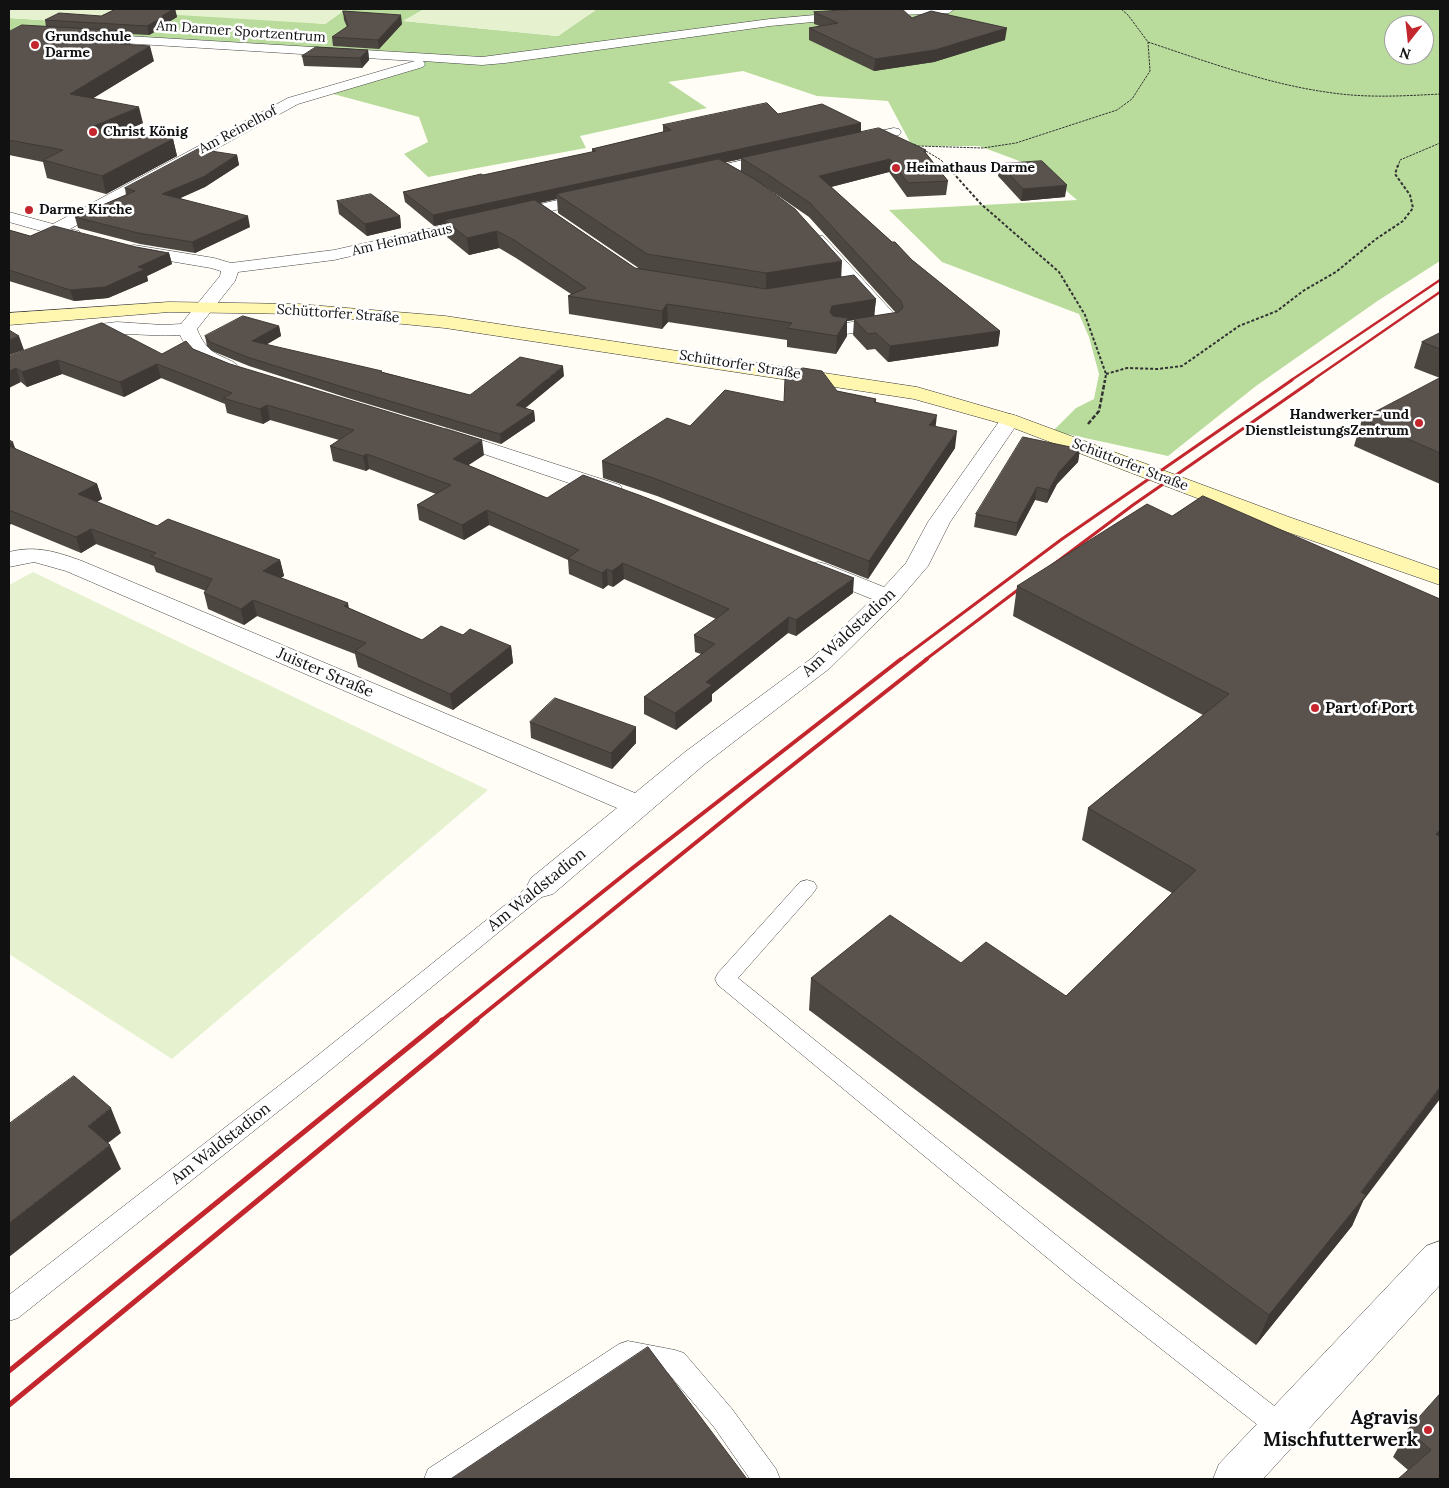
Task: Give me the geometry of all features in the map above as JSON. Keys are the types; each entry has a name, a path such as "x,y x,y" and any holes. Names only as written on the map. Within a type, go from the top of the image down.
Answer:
{"main road":[{"name":"Schüttorfer Straße","path":"9,319 169,307 298,310 445,322 917,393 1010,420 1281,522 1440,578"}],"street":[{"name":"Am Darmer Sportzentrum","path":"83,37 434,60 482,61 538,56 663,36 814,18 882,11 949,9"},
{"name":"Am Reinelhof","path":"55,230 293,101 434,60"},
{"path":"836,144 894,132"},
{"path":"684,178 788,154"},
{"path":"722,170 738,180"},
{"name":"Am Heimathaus","path":"230,268 334,255 608,194"},
{"path":"538,209 554,220"},
{"path":"9,217 92,240"},
{"path":"808,230 892,322 840,329"},
{"path":"9,364 100,330 117,328 163,331 187,329 229,277 230,268 214,263 120,247"},
{"path":"836,290 860,285"},
{"path":"187,329 194,346 204,357 250,375"},
{"name":"Am Waldstadion","path":"542,886 695,758 821,663 888,597 916,566 939,522 1010,420"},
{"path":"432,430 630,496"},
{"name":"Juister Straße","path":"9,560 23,555 43,556 74,566 639,806"},
{"path":"796,561 888,597"},
{"path":"1234,1479 1440,1258"}],"lane":[{"name":"Am Waldstadion","path":"9,1310 315,1070 542,886"},
{"path":"807,888 724,979 1083,1272 1282,1428"},
{"path":"438,1479 628,1353 674,1362 722,1418 766,1479"}],"path":[{"path":"917,146 983,148 1016,143 1117,110 1132,99 1150,71 1148,42 1128,15 1121,9"},
{"path":"1148,42 1265,78 1319,91 1365,96 1440,94"},
{"path":"894,132 941,160 981,204 1059,272 1085,315 1106,374 1100,411 1083,430 1066,441"},
{"path":"1106,374 1127,368 1158,369 1182,366 1239,326 1277,311 1303,291 1336,272 1376,239 1403,220 1413,208 1410,196 1395,174 1400,160 1440,143"}],"green space":[{"path":"9,9 134,9 106,24 9,18"},
{"path":"171,9 325,24 346,9 424,9 404,21 558,36 597,9 1440,9 1440,261 1379,300 1256,386 1168,456 1053,431 1076,408 1094,399 1099,374 1089,337 1079,314 942,262 889,210 1077,200 1041,169 979,146 912,146 888,101 817,96 743,71 668,82 707,108 580,136 586,148 428,177 404,154 428,142 419,117 322,91 430,59 9,32 9,18 106,24"},
{"path":"171,9 346,9 325,24 162,14"},
{"path":"424,9 597,9 558,36 403,21"},
{"path":"33,572 488,790 172,1059 9,954 9,585"}],"building":[{"path":"116,9 174,9 147,26 45,20 59,13 101,16"},
{"path":"902,9 912,18 931,11 1007,28 935,50 875,59 809,28 838,23 814,12"},
{"path":"343,11 401,15 378,40 332,37 348,26"},
{"path":"22,25 127,31 107,43 150,46 70,94 139,107 92,127 173,139 102,176 43,160 63,150 9,140 9,32"},
{"path":"316,47 368,50 360,58 302,56"},
{"path":"767,103 778,114 822,104 861,123 433,215 403,192 596,151 592,149 671,130 663,125"},
{"path":"879,128 926,150 924,151 948,181 908,183 890,159 819,176 892,242 895,242 912,260 1000,331 890,346 876,333 868,334 854,319 899,312 903,307 901,301 810,203 741,158"},
{"path":"198,149 237,155 203,177 162,194 248,216 192,242 138,233 75,217 135,191 125,188"},
{"path":"719,159 756,180 795,209 842,261 766,273 647,254 556,194"},
{"path":"1042,161 1067,185 1023,189 1000,164"},
{"path":"371,194 400,216 365,224 337,201"},
{"path":"535,200 635,268 766,289 854,275 876,299 832,306 830,312 833,316 848,318 837,336 787,328 792,323 667,304 662,311 568,296 586,288 514,240 497,231 467,238 445,220"},
{"path":"54,226 136,247 169,253 138,267 145,269 105,287 70,290 9,270 9,230 30,236"},
{"path":"243,316 279,326 252,341 382,371 470,395 520,357 563,366 516,405 534,411 500,434 247,357 210,342 205,336"},
{"path":"102,323 162,354 186,341 193,349 230,364 482,440 453,459 547,498 583,475 854,578 796,620 789,617 706,682 712,685 675,713 644,697 715,644 694,635 729,609 623,563 612,571 607,569 602,573 568,558 579,550 487,510 462,525 417,505 451,485 367,454 363,456 330,446 354,430 267,405 260,409 223,398 232,393 157,364 120,382 58,360 22,372 16,368 9,371 9,356"},
{"path":"9,330 19,336 9,340"},
{"path":"1440,333 1440,349 1422,342"},
{"path":"803,368 822,371 837,391 876,399 874,402 937,415 929,425 957,431 869,561 656,479 602,461 667,418 690,426 725,390 784,402 785,379"},
{"path":"1440,378 1440,453 1362,419"},
{"path":"1023,437 1080,449 1059,472 1049,490 1037,487 1017,523 976,514"},
{"path":"9,446 97,484 78,494 157,526 168,519 280,560 263,571 348,603 344,606 422,640 441,626 463,635 470,629 511,646 450,694 355,651 366,643 253,600 241,609 204,593 212,579 151,556 156,553 91,529 76,537 9,510"},
{"path":"1203,496 1440,599 1440,830 1436,834 1440,837 1440,1087 1361,1192 1366,1195 1269,1315 811,978 890,915 961,963 986,942 1066,996 1196,870 1088,808 1229,694 1017,586 1147,504 1172,516"},
{"path":"555,698 636,727 611,753 530,722"},
{"path":"74,1076 111,1108 88,1126 110,1145 9,1223 9,1124"},
{"path":"648,1347 747,1479 451,1479"},
{"name":"Agravis Mischfutterwerk","path":"1440,1394 1440,1479 1398,1479 1431,1450 1408,1430"}],"railway":[{"path":"1290,381 1440,280"},
{"path":"1311,381 1440,292"},
{"path":"900,660 1062,539 1292,380"},
{"path":"1050,567 1133,505 1313,380"},
{"path":"925,660 1027,583"},
{"path":"441,1021 630,870 901,659"},
{"path":"475,1021 751,798 927,659"},
{"path":"9,1371 442,1020"},
{"path":"9,1405 477,1020"}],"place":[{"name":"Grundschule Darme","path":"35,45"},
{"name":"Christ König","path":"93,132"},
{"name":"Heimathaus Darme","path":"896,168"},
{"name":"Darme Kirche","path":"29,210"},
{"name":"Handwerker- und DienstleistungsZentrum","path":"1419,423"},
{"name":"Part of Port","path":"1315,708"},
{"name":"Agravis Mischfutterwerk","path":"1428,1430"}]}
